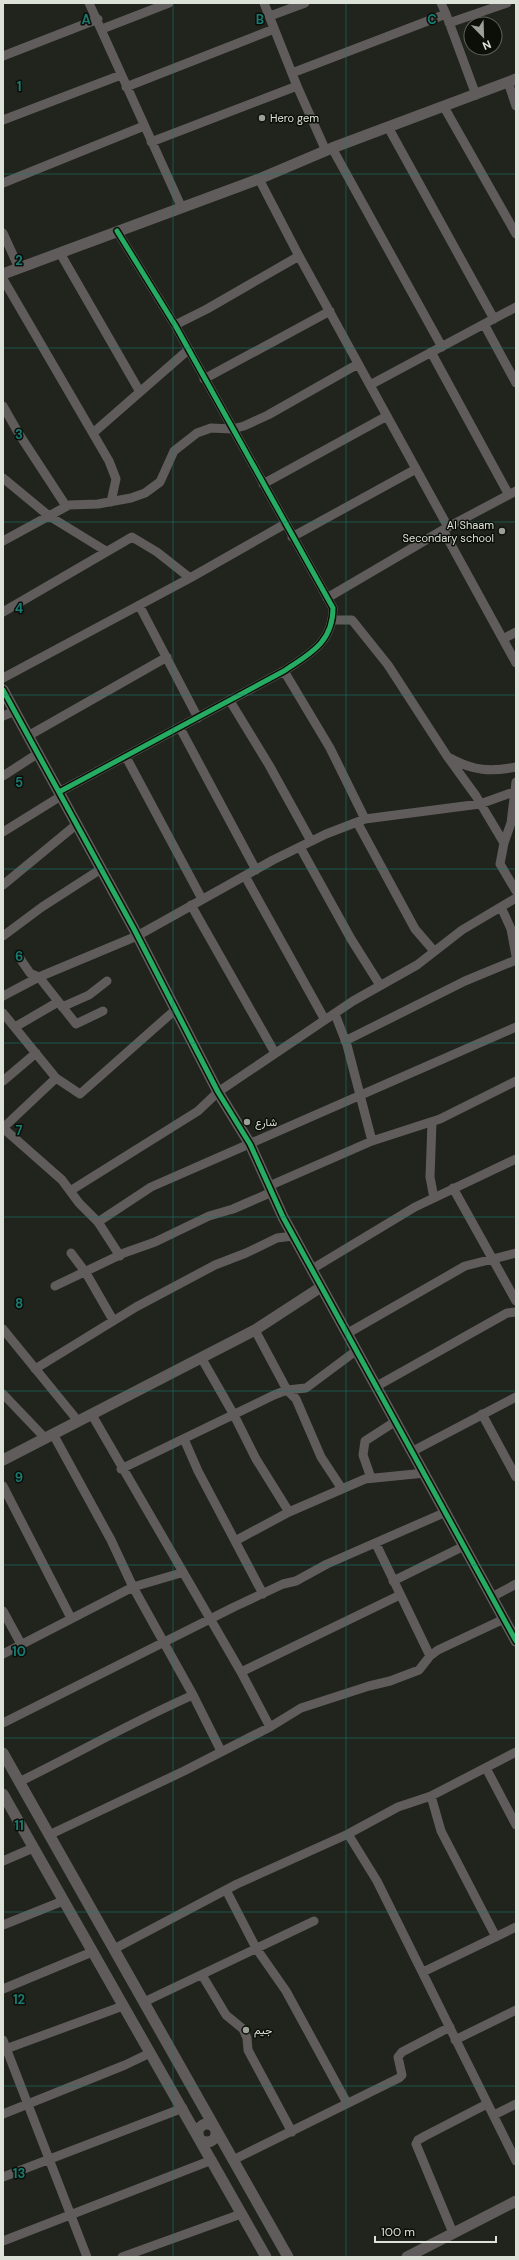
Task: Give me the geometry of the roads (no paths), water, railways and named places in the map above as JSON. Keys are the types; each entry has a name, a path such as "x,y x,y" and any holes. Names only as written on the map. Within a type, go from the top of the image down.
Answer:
{"street":[{"path":"89,3 98,19 126,87 181,206"},
{"path":"102,29 169,3"},
{"path":"264,3 297,86 329,149 442,347"},
{"path":"270,16 305,3"},
{"path":"441,3 476,95"},
{"path":"292,73 448,19 507,3"},
{"path":"3,56 98,19"},
{"path":"126,87 274,29"},
{"path":"3,120 121,75"},
{"path":"3,274 117,232 181,206 259,179 329,149 512,81 516,106"},
{"path":"151,142 297,86"},
{"path":"444,107 516,234"},
{"path":"3,183 144,126"},
{"path":"388,127 494,319"},
{"path":"259,179 299,256 416,469 445,528 516,663"},
{"path":"3,832 60,794 284,672 316,649 328,634 333,620 333,608 326,598 175,325 117,232"},
{"path":"3,233 19,268"},
{"path":"60,253 140,392"},
{"path":"175,325 207,310 299,256"},
{"path":"3,278 93,433 116,479 111,502"},
{"path":"370,385 516,306"},
{"path":"204,379 330,312"},
{"path":"484,324 516,383"},
{"path":"93,433 188,350"},
{"path":"326,598 445,528 512,493 431,352"},
{"path":"3,541 66,506 111,502 132,498 145,493 160,482 174,451 197,433 210,428 232,429 268,415 358,364"},
{"path":"3,406 19,434 66,506"},
{"path":"263,484 387,416"},
{"path":"292,537 416,469"},
{"path":"3,478 49,516 106,552"},
{"path":"3,678 190,578 285,524"},
{"path":"3,612 132,537 157,552 190,578"},
{"path":"139,605 198,718"},
{"path":"333,620 352,620 361,629 388,665 504,843"},
{"path":"503,638 516,632"},
{"path":"28,736 167,657"},
{"path":"284,672 330,748 361,821 415,929 434,951"},
{"path":"3,690 137,936 218,1092 250,1144 270,1189 294,1236 516,1641"},
{"path":"230,701 269,765 311,841"},
{"path":"3,716 15,711"},
{"path":"180,728 256,870"},
{"path":"3,776 38,754"},
{"path":"447,756 465,766 483,771 516,767"},
{"path":"126,757 202,899"},
{"path":"516,782 512,823 504,843 500,864 516,891"},
{"path":"3,996 39,977 137,936 191,905 311,841 361,821 480,804 515,791"},
{"path":"3,885 77,824"},
{"path":"300,847 380,985"},
{"path":"3,936 42,907 101,869"},
{"path":"245,876 326,1020"},
{"path":"70,1190 198,1111 218,1092 275,1053 380,985 417,965 462,930 516,898"},
{"path":"191,905 275,1053"},
{"path":"501,907 511,929 516,956"},
{"path":"19,957 30,973 39,977 76,1024 103,1011"},
{"path":"345,1041 465,981 516,960"},
{"path":"14,1026 60,1004 89,995 107,981"},
{"path":"3,1013 56,1078 80,1094 175,1010"},
{"path":"335,1014 345,1041 372,1140"},
{"path":"98,1222 152,1186 516,1027"},
{"path":"3,1081 36,1053"},
{"path":"56,1078 3,1128 57,1175 79,1203 98,1222 120,1256"},
{"path":"55,1286 270,1189 372,1140 432,1122 516,1081"},
{"path":"432,1122 430,1176 434,1198"},
{"path":"312,1269 434,1198 516,1159"},
{"path":"453,1188 516,1301"},
{"path":"35,1369 113,1320 215,1265 246,1253 277,1238 294,1236"},
{"path":"71,1253 86,1273 113,1320"},
{"path":"348,1333 465,1266 516,1253"},
{"path":"3,1460 202,1359 255,1330 321,1286"},
{"path":"377,1386 507,1313 516,1312"},
{"path":"3,1329 78,1421"},
{"path":"255,1330 287,1390 296,1399 321,1457 342,1489"},
{"path":"121,1468 287,1390 306,1388 357,1350"},
{"path":"202,1359 234,1414 256,1459 289,1512"},
{"path":"3,1394 49,1436 111,1540 133,1587 193,1695 221,1751"},
{"path":"413,1451 516,1396"},
{"path":"482,1414 516,1477"},
{"path":"92,1415 270,1727"},
{"path":"371,1478 363,1455 365,1440 396,1422"},
{"path":"184,1439 198,1471 263,1594"},
{"path":"235,1541 289,1512 371,1478 425,1473"},
{"path":"3,1486 71,1618"},
{"path":"3,1723 163,1642 283,1584 296,1581 327,1564 376,1544 446,1512"},
{"path":"376,1544 430,1656"},
{"path":"393,1581 464,1546"},
{"path":"3,1654 133,1587 181,1572"},
{"path":"492,1597 516,1584"},
{"path":"240,1672 400,1595"},
{"path":"3,1611 21,1644"},
{"path":"49,1835 270,1727 301,1708 323,1700 390,1681 419,1670 430,1656 438,1650 504,1619"},
{"path":"19,1782 76,1754 142,1718 193,1695"},
{"path":"114,1949 226,1890 348,1834 398,1807 431,1796 516,1752"},
{"path":"3,1753 288,2257"},
{"path":"486,1768 516,1825"},
{"path":"3,1795 183,2108 266,2257"},
{"path":"431,1796 441,1831 496,1937"},
{"path":"348,1834 377,1881 516,2161"},
{"path":"3,1861 33,1848"},
{"path":"226,1890 256,1948 286,1991 347,2103"},
{"path":"3,1924 63,1901"},
{"path":"144,2002 314,1921"},
{"path":"423,1972 516,1927"},
{"path":"3,1989 92,1952"},
{"path":"202,1975 226,2015 242,2029 247,2038 248,2050 292,2132"},
{"path":"87,2257 4,2046 123,2006"},
{"path":"456,2040 516,2010"},
{"path":"234,2160 292,2132 402,2075 398,2057 402,2052 450,2027"},
{"path":"3,2114 125,2066 150,2053"},
{"path":"453,2233 416,2144 422,2138 487,2104"},
{"path":"494,2115 516,2104"},
{"path":"3,2177 183,2108"},
{"path":"199,2138 204,2142 210,2142 216,2138 216,2129"},
{"path":"3,2241 212,2160"},
{"path":"407,2257 516,2201"},
{"path":"122,2257 242,2214"}],"place":[{"name":"Hero gem","path":"262,118"},
{"name":"Al Shaam Secondary school","path":"502,531"},
{"name":"شارع","path":"247,1122"},
{"name":"جيم","path":"246,2030"}]}
